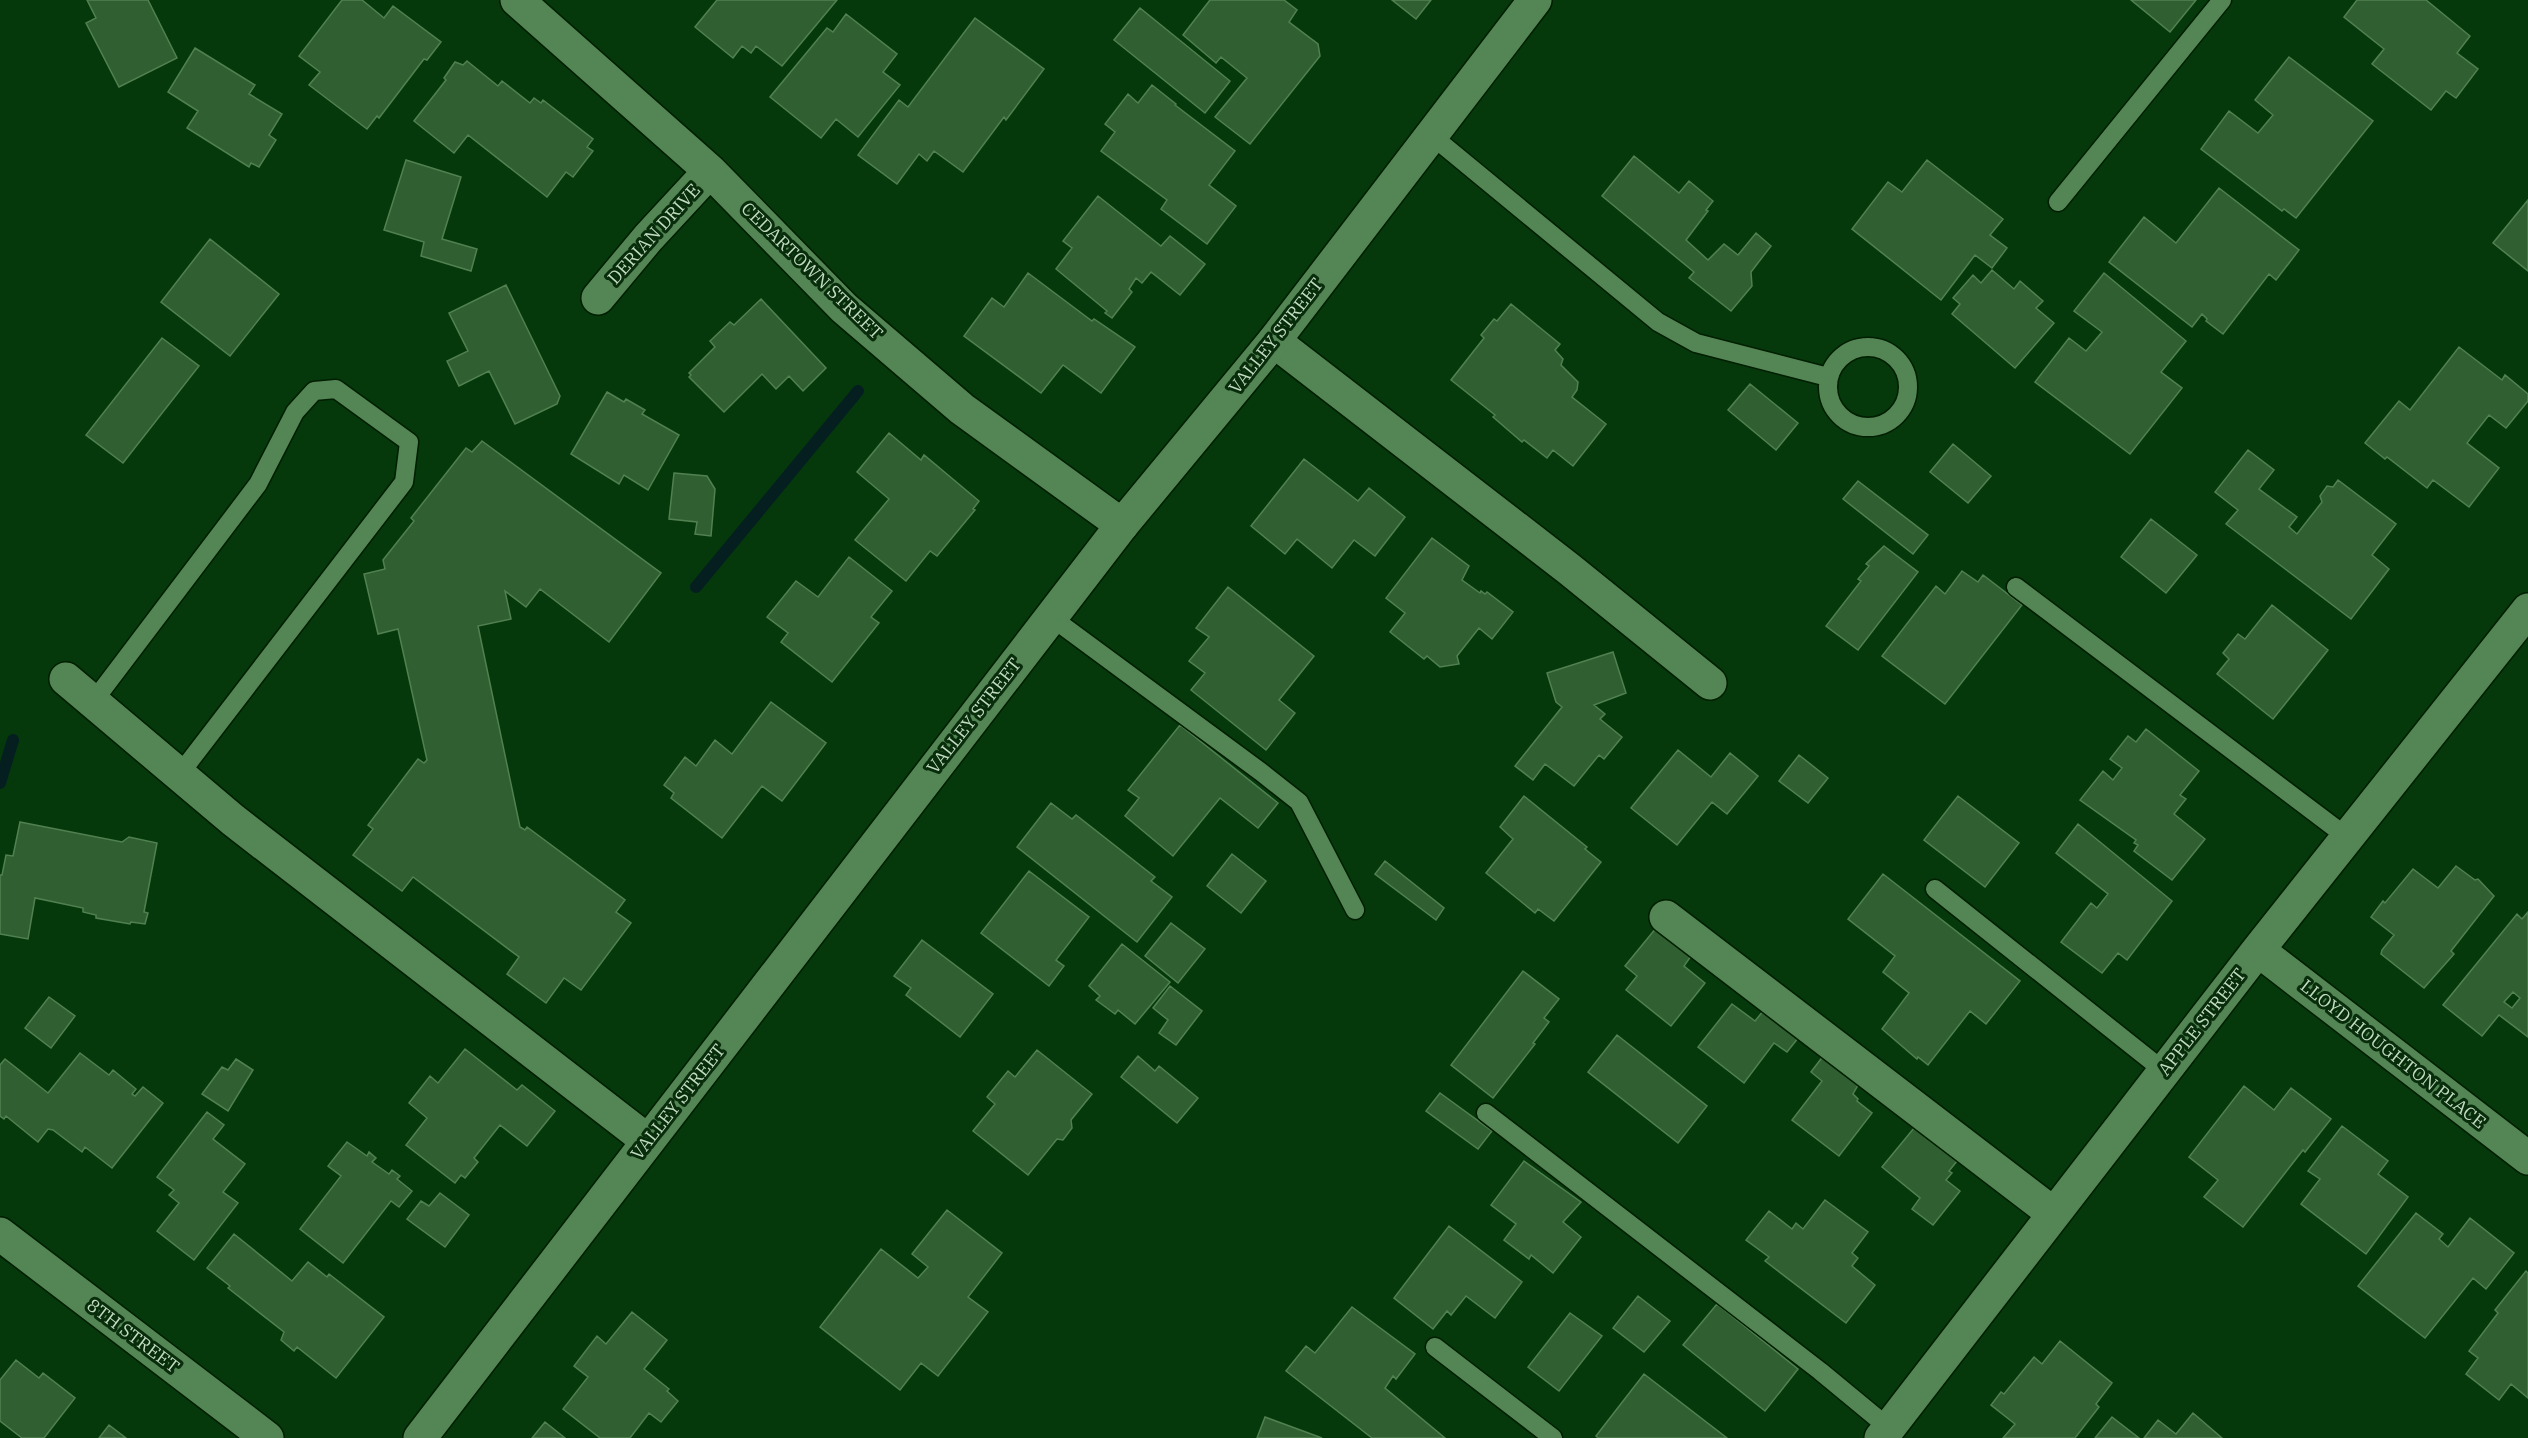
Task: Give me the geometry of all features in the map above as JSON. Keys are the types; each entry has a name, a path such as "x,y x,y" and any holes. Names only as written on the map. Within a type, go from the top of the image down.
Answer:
{"street":[{"name":"CEDARTOWN STREET","path":"518,0 710,171 844,308 962,408 1122,525"},
{"name":"VALLEY STREET","path":"420,1438 1122,525 1274,341 1535,0"},
{"name":"DERIAN DRIVE","path":"598,298 648,238 710,171"},
{"path":"1274,341 1569,569 1710,683"},
{"name":"APPLE STREET","path":"1885,1433 2258,950 2528,610"},
{"path":"66,679 233,820 648,1141"},
{"path":"1666,917 2054,1214"},
{"name":"LLOYD HOUGHTON PLACE","path":"2258,950 2528,1158"},
{"name":"8TH STREET","path":"0,1234 267,1438"}],"lane":[{"path":"2058,202 2222,0"},
{"path":"1431,135 1658,322 1696,343 1828,377"},
{"path":"1868,346 1882,348 1894,355 1903,365 1908,378 1905,404 1897,416 1887,423 1874,427 1854,425 1838,414 1831,403 1827,390 1828,377 1834,364 1855,348 1868,346"},
{"path":"93,702 258,484 295,412 314,390 336,389 409,442 404,482 179,775"},
{"path":"2016,588 2347,837"},
{"path":"1051,617 1262,772 1299,802 1355,910"},
{"path":"1935,889 2164,1071"},
{"path":"1486,1113 1820,1371 1885,1433"},
{"path":"1435,1347 1552,1438"}],"building":[{"path":"87,0 148,0 177,58 119,87 86,23 96,18"},
{"path":"342,0 362,0 384,18 393,6 441,42 427,60 424,59 379,118 377,116 367,129 309,85 320,72 299,56"},
{"path":"717,0 837,0 782,66 756,46 751,53 742,46 733,58 695,27"},
{"path":"1210,0 1284,0 1297,10 1289,22 1318,44 1320,56 1250,144 1215,117 1247,78 1221,57 1216,63 1183,35"},
{"path":"1392,0 1431,0 1416,19"},
{"path":"2131,0 2196,0 2170,32"},
{"path":"2357,0 2426,0 2470,36 2457,53 2478,69 2456,98 2446,91 2431,110 2372,64 2384,49 2344,17"},
{"path":"1140,8 1230,81 1205,113 1114,40"},
{"path":"846,14 897,54 883,72 900,85 858,137 836,119 821,138 770,97 827,28 833,32"},
{"path":"975,18 1044,69 963,172 934,151 927,161 919,154 897,184 858,155 899,100 908,107"},
{"path":"195,48 255,85 249,94 282,114 269,135 276,140 259,167 251,163 249,167 187,128 198,111 168,92"},
{"path":"2289,57 2373,121 2296,218 2284,209 2282,211 2201,149 2229,111 2258,133 2273,115 2255,100"},
{"path":"467,61 498,86 502,81 530,103 534,98 541,103 543,100 593,139 587,147 593,151 573,177 566,172 547,197 468,135 454,153 414,121 446,80 444,78 455,62 463,65"},
{"path":"1152,85 1235,151 1209,185 1236,206 1207,244 1161,209 1167,200 1101,151 1115,132 1105,124 1128,94 1138,103"},
{"path":"1634,156 1679,193 1689,181 1713,201 1686,240 1708,260 1724,244 1738,255 1756,233 1771,246 1751,272 1752,286 1731,311 1689,278 1694,272 1602,196"},
{"path":"406,160 461,177 442,239 477,249 471,271 421,256 424,242 384,230"},
{"path":"1927,160 2003,219 1990,235 2007,248 1992,268 1975,255 1941,300 1852,229 1888,182 1902,192"},
{"path":"2219,188 2299,250 2276,280 2269,274 2223,334 2206,321 2207,319 2202,314 2192,327 2109,262 2144,217 2176,243"},
{"path":"1098,196 1161,246 1170,236 1205,264 1180,295 1151,272 1142,283 1136,278 1129,289 1132,292 1112,318 1105,313 1107,311 1056,269 1072,248 1063,241"},
{"path":"2528,200 2528,271 2493,243"},
{"path":"210,239 279,294 230,356 161,302"},
{"path":"1992,270 2014,289 2020,281 2043,301 2036,308 2054,323 2015,368 1952,314 1960,304 1953,298 1973,275 1981,283"},
{"path":"1028,273 1092,321 1094,319 1135,347 1101,393 1063,365 1041,393 964,336 992,298 1004,307"},
{"path":"2104,273 2186,341 2161,372 2182,388 2130,454 2035,382 2069,338 2086,351 2102,332 2074,311"},
{"path":"506,285 560,396 557,404 515,424 489,371 459,386 447,361 468,351 449,313"},
{"path":"761,299 826,368 803,391 789,376 776,389 762,374 724,412 689,377 691,375 689,373 715,347 710,341 730,322 734,325"},
{"path":"1511,304 1560,344 1555,350 1563,359 1561,365 1578,382 1577,390 1572,397 1606,424 1573,466 1553,450 1547,458 1524,440 1522,442 1493,417 1495,415 1451,380 1484,338 1481,335"},
{"path":"162,338 199,366 123,463 86,435"},
{"path":"2459,347 2502,380 2505,375 2528,394 2528,401 2506,428 2489,415 2467,443 2499,468 2469,507 2433,480 2427,488 2365,443 2399,401 2410,410"},
{"path":"1750,384 1798,423 1776,450 1728,410"},
{"path":"607,392 624,402 626,399 645,410 642,414 679,435 648,490 624,475 619,484 571,454"},
{"path":"889,433 921,460 924,455 979,501 973,509 975,510 937,556 930,551 906,581 855,540 889,499 857,472"},
{"path":"482,441 661,573 609,642 540,589 526,607 505,591 511,619 478,626 520,827 525,830 527,827 625,900 616,912 631,923 581,990 564,978 546,1003 507,974 519,957 413,877 402,891 353,855 373,829 368,825 418,759 424,763 427,760 398,629 378,634 364,574 385,569 383,560 414,521 411,518 466,448 472,452"},
{"path":"1953,444 1991,476 1968,503 1930,472"},
{"path":"2248,450 2274,470 2259,489 2297,517 2289,527 2297,534 2322,502 2320,496 2327,486 2333,487 2338,480 2396,524 2372,555 2389,569 2351,619 2226,524 2238,510 2215,492"},
{"path":"1304,459 1358,501 1369,488 1405,517 1375,556 1354,540 1332,568 1297,539 1285,554 1251,526"},
{"path":"674,473 707,476 715,489 711,536 695,534 697,522 669,519"},
{"path":"1858,481 1928,535 1913,554 1843,499"},
{"path":"2151,519 2197,555 2166,593 2121,557"},
{"path":"1432,538 1469,566 1462,580 1480,593 1481,591 1485,594 1487,592 1513,612 1492,639 1479,628 1457,656 1459,664 1440,667 1427,656 1424,659 1390,632 1405,613 1386,598"},
{"path":"1884,546 1918,572 1858,650 1826,626 1861,581 1858,579 1869,566 1866,564"},
{"path":"849,557 892,591 871,617 879,623 832,682 781,642 788,633 767,617 796,581 818,597"},
{"path":"1962,571 1978,582 1983,575 2022,605 1945,704 1882,656 1936,586 1945,594"},
{"path":"1228,587 1314,656 1279,700 1295,713 1266,750 1191,690 1205,673 1189,661 1209,637 1196,628"},
{"path":"2272,605 2328,650 2273,719 2217,674 2229,659 2223,653 2238,634 2245,639"},
{"path":"1613,652 1626,693 1594,705 1605,714 1600,719 1622,737 1604,759 1599,755 1574,786 1545,764 1533,780 1515,766 1562,707 1556,702 1547,673"},
{"path":"771,702 826,743 782,801 762,786 722,838 671,798 674,793 664,785 685,757 696,766 715,740 732,754"},
{"path":"1180,725 1278,803 1258,828 1220,798 1173,856 1125,816 1139,798 1128,790"},
{"path":"2146,729 2199,771 2180,795 2186,799 2174,814 2205,839 2172,880 2134,851 2138,845 2134,843 2136,840 2080,800 2103,771 2113,780 2122,768 2110,759 2128,736 2136,742"},
{"path":"1678,750 1711,777 1730,753 1758,776 1727,814 1712,802 1677,845 1631,808"},
{"path":"1799,755 1828,778 1808,803 1779,781"},
{"path":"1524,796 1587,847 1585,849 1601,862 1554,921 1538,909 1535,913 1486,873 1513,839 1500,827"},
{"path":"1958,796 2019,843 1985,887 1924,840"},
{"path":"1051,803 1072,819 1076,815 1155,877 1151,881 1172,897 1137,942 1017,847"},
{"path":"20,822 122,842 129,837 157,843 144,912 148,913 145,924 131,922 130,924 96,918 96,915 83,912 83,908 35,898 28,939 0,934 0,875 2,875 6,855 13,856"},
{"path":"2078,824 2172,901 2127,960 2118,953 2102,973 2061,942 2091,903 2097,908 2108,894 2056,853"},
{"path":"1232,854 1266,881 1241,913 1207,886"},
{"path":"1385,861 1444,908 1436,920 1375,874"},
{"path":"2456,866 2475,880 2478,879 2494,896 2451,951 2454,954 2424,988 2381,954 2394,935 2371,917 2413,869 2438,888"},
{"path":"1029,871 1089,917 1056,960 1064,966 1049,986 981,933"},
{"path":"1883,874 2020,981 1986,1024 1970,1011 1928,1065 1918,1057 1917,1059 1882,1029 1909,993 1883,972 1895,956 1848,919"},
{"path":"2528,912 2528,1037 2499,1015 2482,1036 2443,1005 2517,914 2522,919","holes":["2513,992 2520,998 2512,1008 2504,1002"]},
{"path":"1661,922 1696,949 1684,966 1705,983 1671,1026 1626,990 1637,976 1625,966"},
{"path":"1171,923 1205,949 1178,983 1145,956"},
{"path":"922,940 993,994 960,1037 906,995 911,988 894,976"},
{"path":"1122,944 1170,982 1135,1024 1118,1010 1115,1014 1096,1000 1100,996 1089,986"},
{"path":"1523,971 1559,999 1544,1018 1549,1022 1533,1043 1535,1044 1493,1098 1451,1065"},
{"path":"1170,986 1202,1011 1176,1045 1159,1033 1168,1020 1153,1008"},
{"path":"49,997 75,1016 51,1048 25,1028"},
{"path":"1732,1004 1755,1021 1768,1005 1803,1032 1787,1052 1774,1043 1744,1083 1698,1047"},
{"path":"1617,1035 1707,1106 1678,1143 1588,1072"},
{"path":"465,1049 517,1090 522,1085 555,1111 527,1146 500,1125 474,1158 478,1162 465,1178 461,1175 455,1183 406,1145 427,1118 409,1103 430,1076 438,1083"},
{"path":"1037,1050 1092,1094 1071,1120 1072,1128 1063,1140 1057,1139 1028,1175 973,1131 995,1104 987,1097 1008,1071 1015,1077"},
{"path":"1827,1051 1862,1078 1853,1094 1858,1099 1857,1101 1872,1113 1839,1156 1792,1120 1822,1081 1811,1072"},
{"path":"80,1053 109,1075 113,1070 136,1089 132,1094 135,1096 143,1087 163,1103 112,1168 85,1147 82,1152 53,1130 48,1129 38,1142 6,1116 4,1119 0,1116 0,1065 5,1059 48,1093"},
{"path":"1138,1056 1155,1071 1159,1066 1198,1098 1177,1123 1121,1077"},
{"path":"236,1059 253,1070 228,1111 202,1094 222,1067 228,1070"},
{"path":"2244,1086 2274,1110 2291,1088 2331,1119 2305,1152 2303,1150 2243,1227 2204,1197 2218,1180 2189,1157"},
{"path":"1440,1093 1492,1131 1478,1149 1426,1111"},
{"path":"207,1112 224,1125 213,1139 245,1164 223,1192 238,1203 194,1260 157,1231 179,1203 169,1195 174,1190 157,1177"},
{"path":"1919,1122 1961,1156 1949,1171 1952,1173 1946,1180 1960,1191 1933,1225 1912,1209 1920,1198 1882,1167"},
{"path":"2342,1126 2388,1161 2378,1174 2408,1197 2366,1254 2301,1204 2320,1179 2308,1171"},
{"path":"347,1142 367,1156 369,1152 376,1158 372,1162 389,1174 392,1170 400,1176 397,1179 412,1191 399,1207 391,1201 343,1263 300,1229 341,1176 328,1166"},
{"path":"1524,1161 1581,1202 1563,1222 1581,1237 1553,1273 1531,1255 1529,1259 1504,1240 1516,1224 1491,1205"},
{"path":"440,1193 469,1215 445,1247 407,1219 421,1201 429,1206"},
{"path":"1825,1200 1868,1232 1852,1253 1858,1258 1852,1266 1875,1285 1846,1323 1765,1261 1769,1257 1746,1240 1769,1211 1792,1229 1796,1223 1803,1229"},
{"path":"947,1210 1002,1253 968,1297 988,1312 938,1376 921,1363 900,1390 820,1327 881,1249 918,1278 928,1267 912,1254"},
{"path":"2416,1213 2443,1234 2439,1239 2448,1247 2470,1218 2514,1253 2486,1289 2473,1278 2425,1338 2358,1286"},
{"path":"1449,1226 1522,1282 1495,1318 1466,1296 1451,1315 1447,1311 1433,1329 1394,1298"},
{"path":"234,1234 292,1281 308,1262 327,1277 329,1274 384,1317 336,1378 297,1347 294,1351 281,1340 284,1332 228,1288 230,1286 207,1268"},
{"path":"2526,1271 2528,1273 2528,1398 2511,1384 2499,1400 2466,1374 2478,1358 2469,1351 2498,1313 2495,1310"},
{"path":"1638,1296 1670,1321 1644,1352 1613,1328"},
{"path":"1717,1304 1798,1369 1765,1411 1683,1345"},
{"path":"1352,1307 1415,1354 1396,1379 1393,1376 1385,1388 1445,1438 1372,1438 1286,1371 1306,1346 1315,1353"},
{"path":"632,1312 667,1340 644,1369 669,1389 667,1391 678,1401 661,1422 649,1413 630,1438 600,1438 563,1409 588,1377 574,1366 597,1336 606,1344"},
{"path":"1570,1313 1602,1336 1559,1391 1528,1367"},
{"path":"2060,1341 2112,1383 2096,1404 2099,1407 2075,1438 2003,1438 2015,1424 1991,1405 2001,1392 2004,1394 2034,1357 2042,1364"},
{"path":"16,1360 39,1378 43,1373 75,1398 44,1438 22,1438 0,1421 0,1380"},
{"path":"1644,1374 1727,1438 1598,1438 1596,1436"},
{"path":"2193,1413 2222,1438 2144,1438 2158,1420 2176,1434"},
{"path":"1265,1417 1322,1438 1257,1438"},
{"path":"2112,1417 2139,1438 2095,1438"},
{"path":"545,1422 565,1438 532,1438"},
{"path":"109,1425 126,1438 99,1438"}],"waterway":[{"path":"696,587 858,391"},
{"path":"0,783 13,740"}]}
